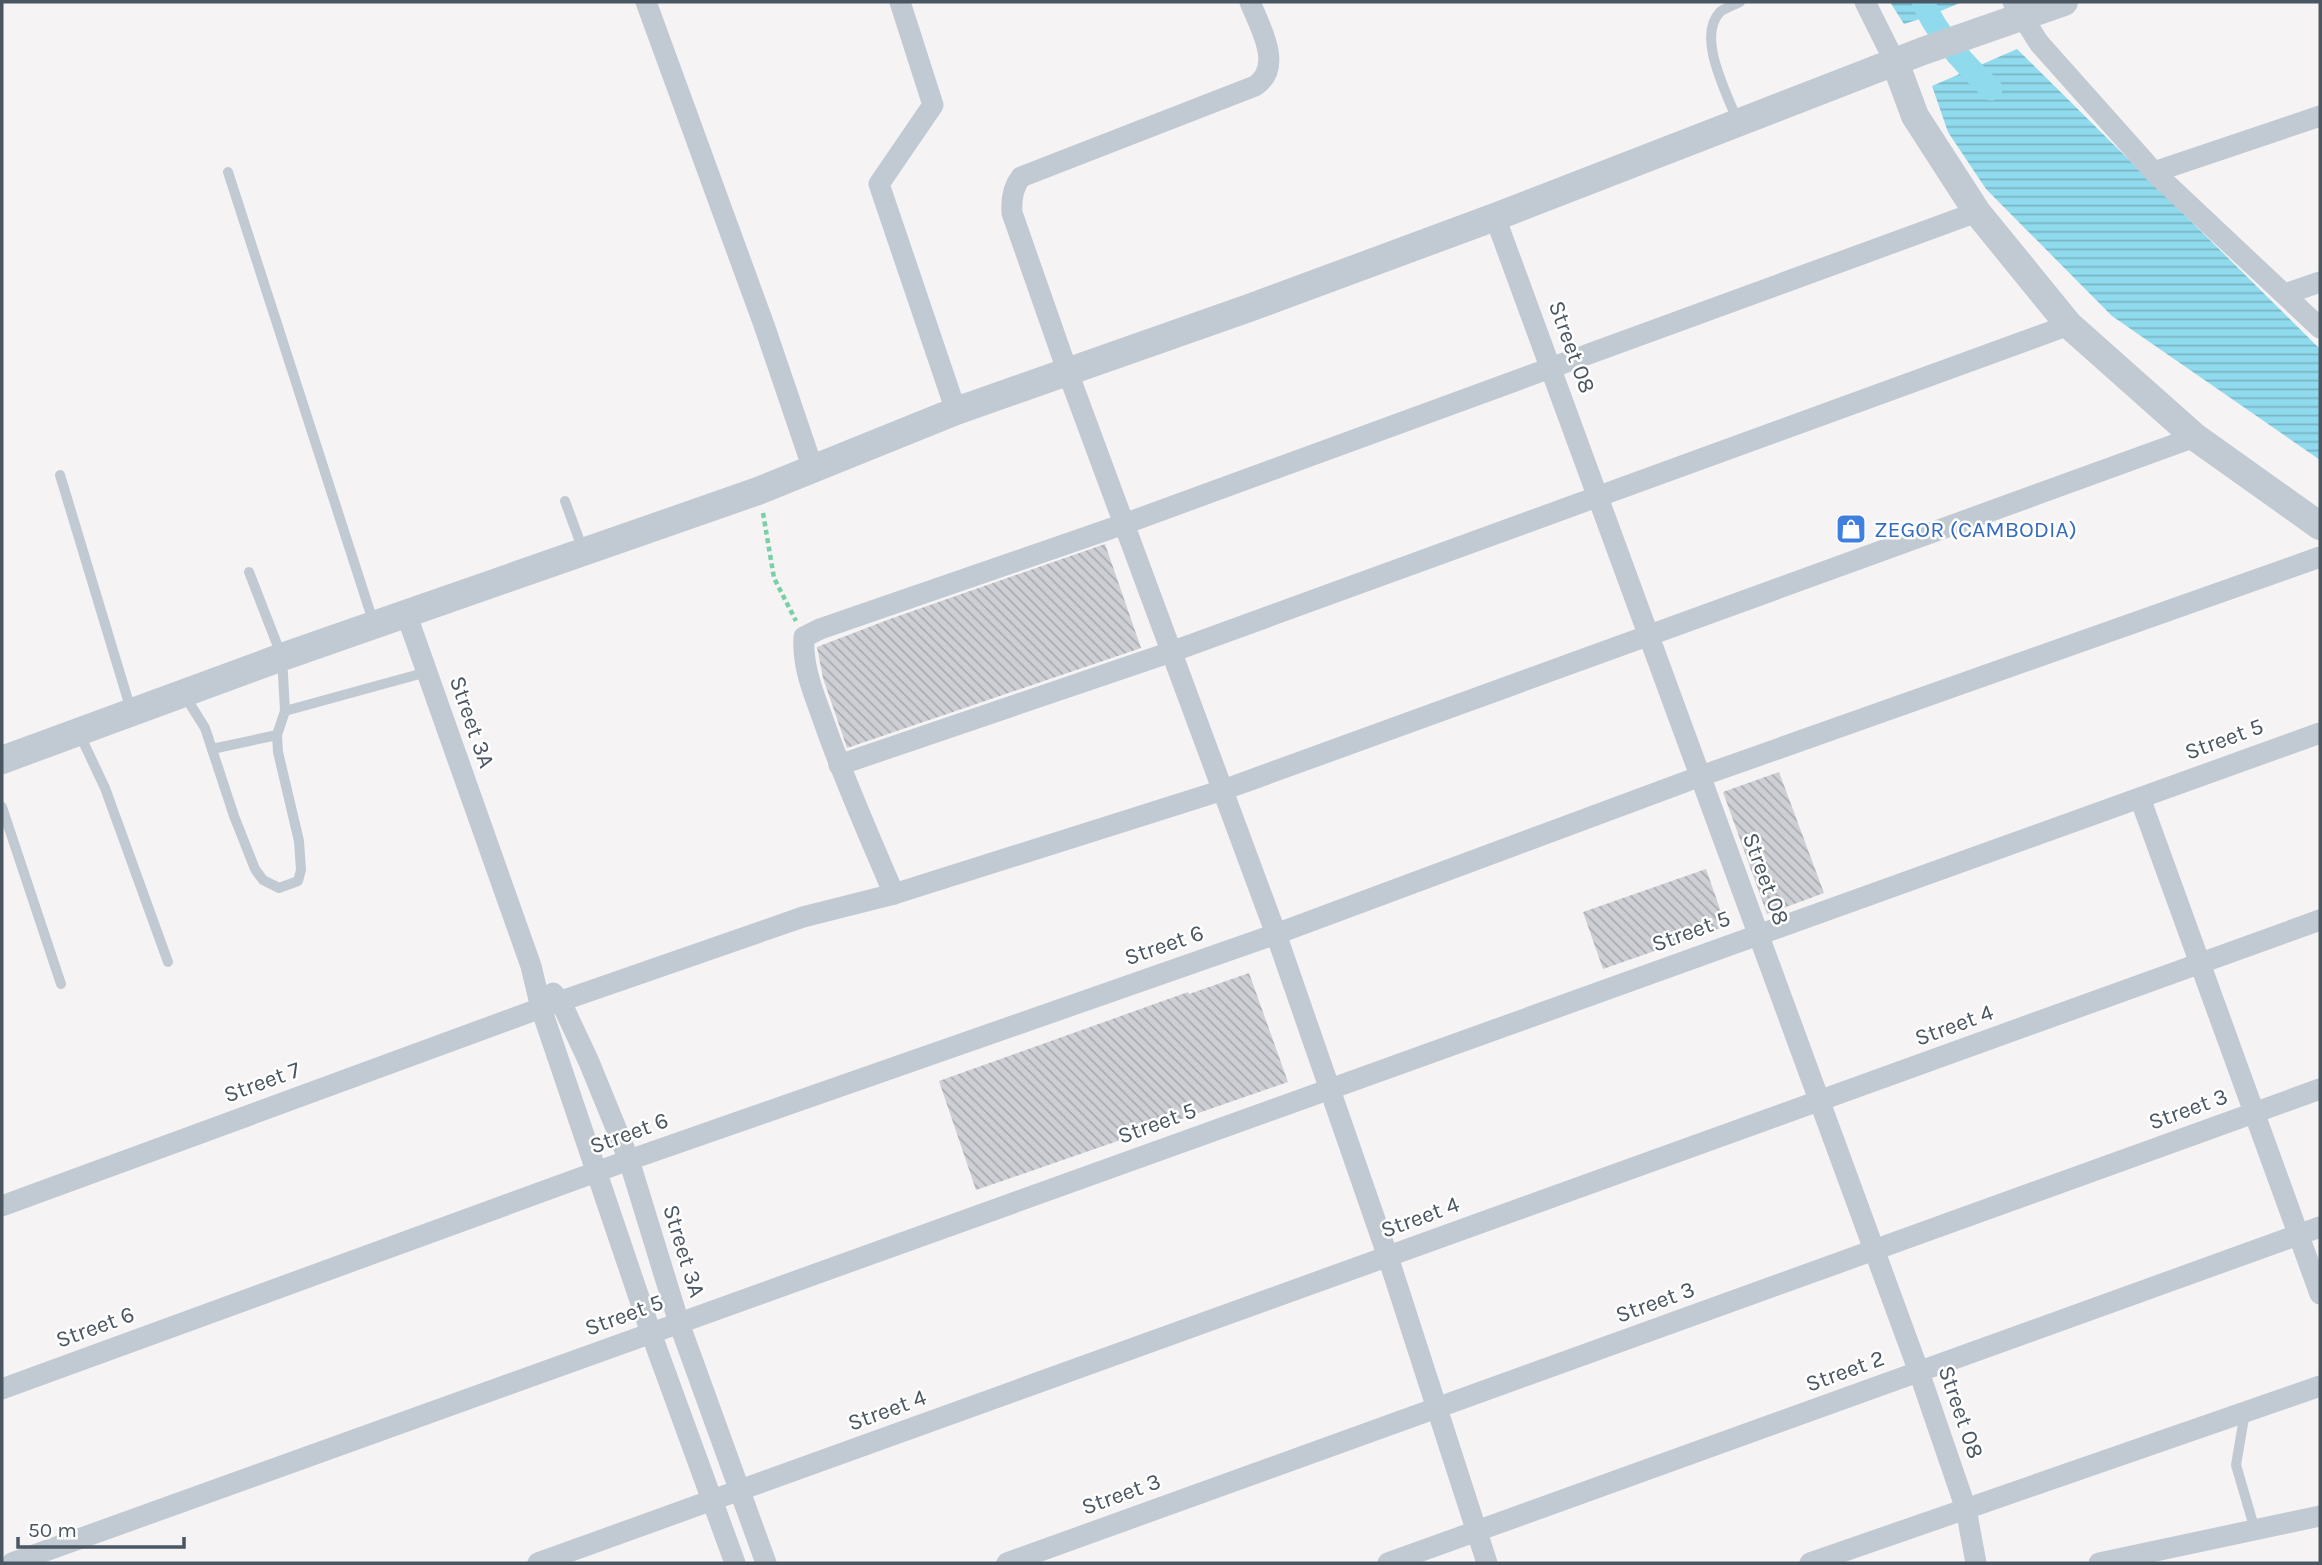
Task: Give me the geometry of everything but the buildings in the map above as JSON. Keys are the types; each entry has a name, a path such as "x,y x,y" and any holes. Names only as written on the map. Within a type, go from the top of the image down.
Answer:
{"street":[{"path":"646,2 764,325 813,469"},
{"path":"900,2 933,105 879,184 957,411"},
{"path":"1250,2 1268,54 1268,73 1262,81 1021,177 1016,184 1012,212 1276,934 1388,1257 1488,1563"},
{"path":"1865,2 1895,62 1915,116 1977,212 2068,325 2195,437 2320,526"},
{"path":"2,760 282,657 758,491 957,411 1249,308 1496,216 1990,27 2017,9 2064,2"},
{"path":"2017,9 2039,43 2154,172 2320,328"},
{"path":"2154,172 2320,116"},
{"path":"894,894 839,765 807,674 803,653 804,637 820,629 1124,524 1977,212"},
{"name":"Street 08","path":"1496,216 1919,1372 1966,1509 1976,1563"},
{"path":"2285,294 2320,282"},
{"path":"839,765 1171,652 2068,325"},
{"name":"Street 7","path":"2,1206 551,1005 803,917 894,894 1223,790 2195,437"},
{"name":"Street 6","path":"2,1389 629,1160 1276,934 1701,776 2320,558"},
{"name":"Street 3A","path":"407,615 531,966 551,1005 589,1062 629,1160 679,1323 766,1563"},
{"name":"Street 5","path":"12,1563 2320,733"},
{"path":"2140,798 2320,1294"},
{"name":"Street 4","path":"538,1563 2320,920"},
{"name":"Street 3A","path":"551,1005 597,1172 651,1333 734,1563"},
{"name":"Street 3","path":"1006,1563 2320,1089"},
{"name":"Street 2","path":"1388,1563 2320,1227"},
{"path":"1810,1563 2320,1386"},
{"path":"2099,1563 2320,1516"}],"lane":[{"path":"1738,123 1713,55 1710,34 1720,13 1740,2"},
{"path":"228,172 375,626"},
{"path":"60,475 132,712"},
{"path":"565,501 584,552"},
{"path":"183,694 205,727 233,816 255,869 263,880 279,888 298,881 301,870 299,841 278,752 277,735 285,711 282,657 249,572"},
{"path":"285,711 427,672"},
{"path":"78,732 105,788 168,962"},
{"path":"212,749 277,735"},
{"path":"2,807 61,984"},
{"path":"2245,1412 2236,1465 2255,1530"}],"path":[{"path":"758,491 774,578 804,637"}],"water":[{"path":"1890,2 1962,2 1904,24"},
{"path":"2017,49 2320,349 2320,460 2112,316 1986,189 1948,132 1932,86"}],"waterway":[{"path":"1923,2 1952,49 1991,89"}],"place":[{"name":"ZEGOR (CAMBODIA)","path":"1851,529"}]}
